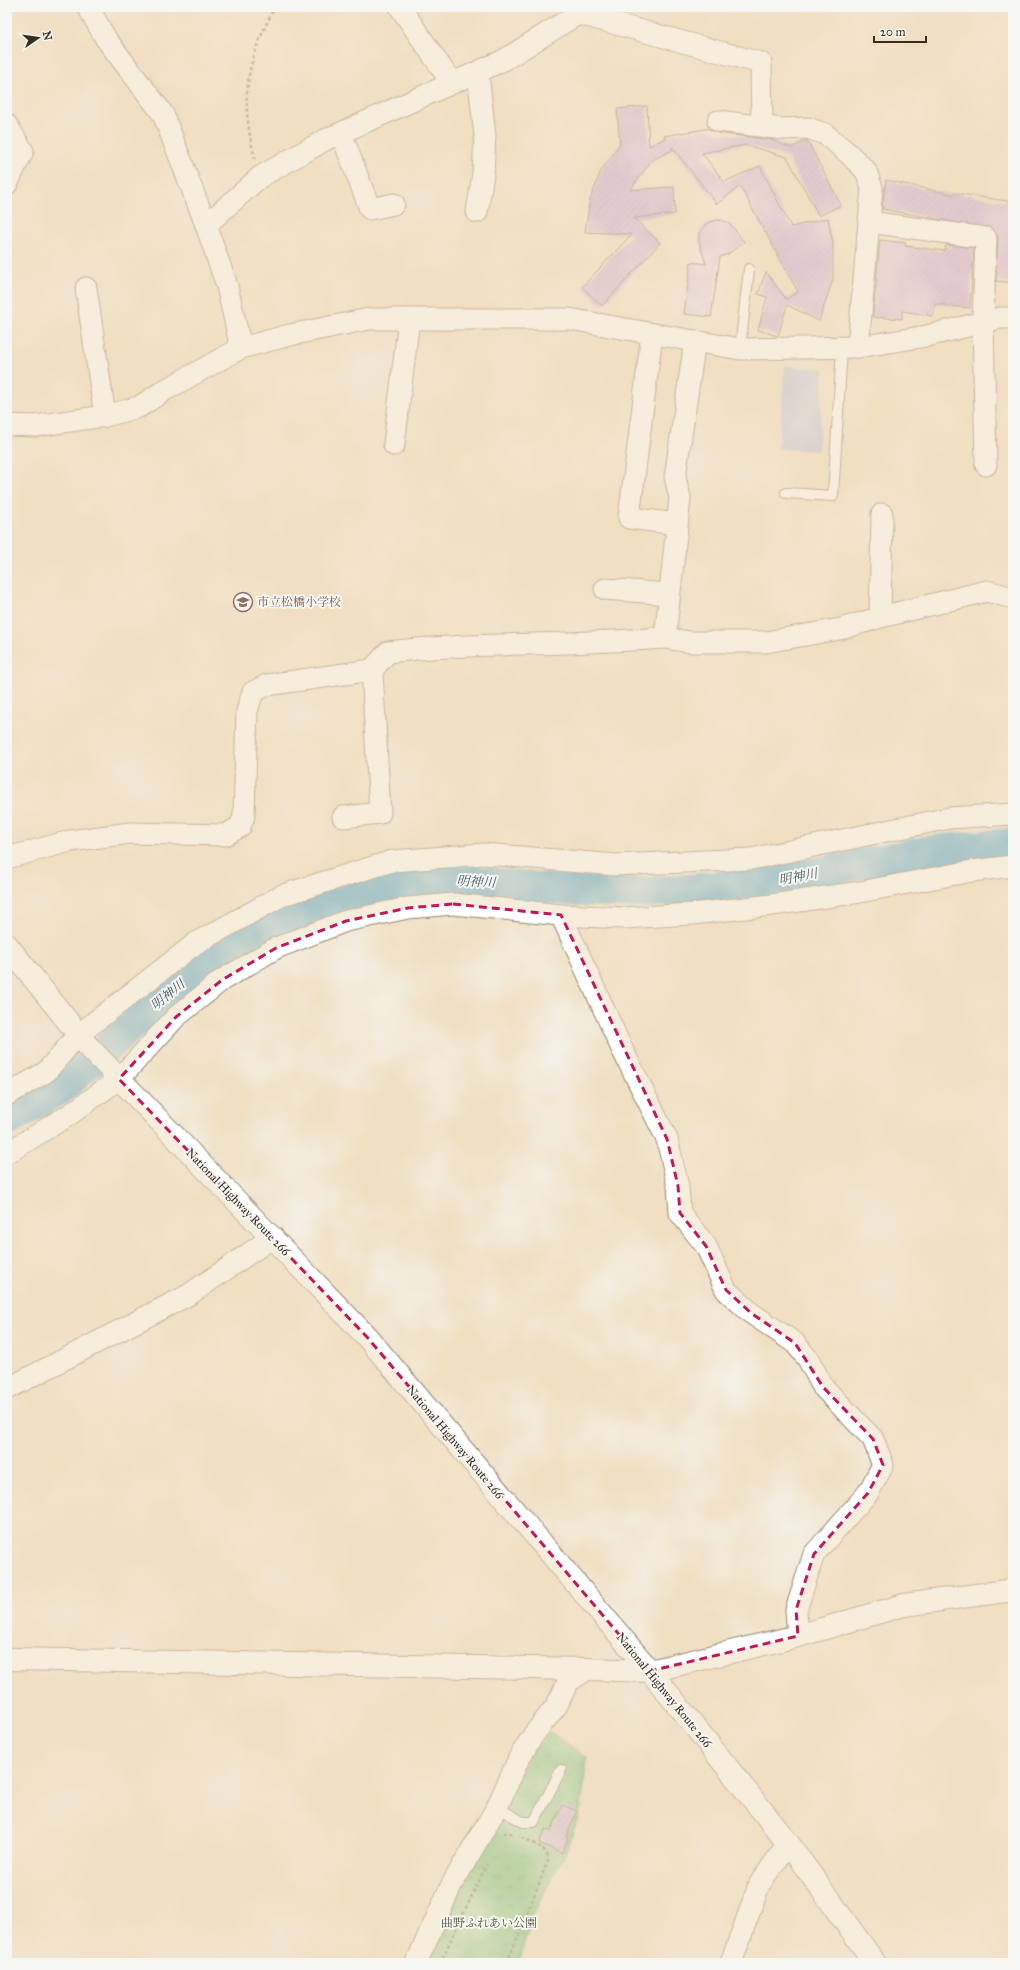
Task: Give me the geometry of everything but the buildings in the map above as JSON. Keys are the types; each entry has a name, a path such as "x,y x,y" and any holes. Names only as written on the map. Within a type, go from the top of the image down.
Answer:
{"main road":[{"name":"National Highway Route 266","path":"7,945 82,1039 114,1074 367,1337 650,1671 788,1843 875,1963"},
{"path":"7,1659 650,1671 798,1636 904,1605 1013,1590"}],"street":[{"path":"88,7 106,39 163,114 206,225 227,286 241,348"},
{"path":"400,7 451,82"},
{"path":"206,225 260,177 340,133 451,82 478,73 504,60 584,10 761,63 762,126"},
{"path":"478,73 485,136 483,174 478,212"},
{"path":"718,121 783,129 808,128 825,134 848,152 866,171 872,188 869,222 850,347"},
{"path":"7,125 23,151 7,184"},
{"path":"340,133 370,209 394,204"},
{"path":"869,222 986,238 983,321 986,465"},
{"path":"86,288 105,416"},
{"path":"7,425 35,426 105,416 139,407 165,390 241,348 290,335 369,319 569,319 740,349 850,347 927,336 983,321 1000,318 1013,318"},
{"path":"394,445 409,319"},
{"path":"652,334 629,518 677,524"},
{"path":"665,638 680,498 676,477 695,341"},
{"path":"880,617 882,514"},
{"path":"604,589 669,594"},
{"path":"7,858 70,841 130,833 225,835 240,827 244,816 247,711 253,692 267,684 372,670 388,652 483,644 568,643 665,638 690,642 766,642 840,629 880,617 987,591 1013,598"},
{"path":"343,817 380,813 372,670"},
{"path":"7,1095 46,1072 82,1039 196,943 283,895 392,861 484,854 616,865 751,859 950,818 1013,814"},
{"path":"7,1153 69,1115 176,1017 222,980 276,948 346,921 408,908 453,904 561,915 624,918 692,914 772,905 860,892 972,871 1013,866"},
{"path":"561,915 621,1047 667,1139 678,1186 680,1213 706,1246 726,1290 751,1313 795,1343 808,1359 823,1387 873,1439 883,1465 868,1493 814,1554 796,1610 798,1636"},
{"path":"7,1389 190,1294 272,1238"},
{"path":"416,1963 452,1884 497,1807 520,1758 534,1734 557,1706 568,1682 587,1669"},
{"path":"731,1963 759,1885 788,1843"}],"lane":[{"path":"740,349 749,269"},
{"path":"786,493 833,496 850,347"},
{"path":"497,1807 524,1822 534,1822 561,1770"}],"path":[{"path":"260,177 249,137 246,95 252,60 274,7"},
{"path":"501,1836 507,1832 514,1834 545,1850 548,1855 548,1861 508,1963"},
{"path":"440,1963 488,1864"}],"highlighted area":[{"path":"453,904 561,915 667,1139 678,1186 680,1213 706,1246 726,1290 751,1313 795,1343 823,1387 873,1439 883,1465 868,1493 814,1554 796,1610 798,1636 650,1671 367,1337 119,1079 176,1017 222,980 276,948 346,921 408,908"}],"shaded area":[{"path":"785,366 824,369 818,451 778,449"}],"green space":[{"name":"曲野ふれあい公園","path":"550,1732 587,1757 581,1807 568,1848 533,1914 518,1963 426,1963 448,1919 469,1868 526,1760"}],"waterway":[{"name":"明神川","path":"7,1122 63,1087 173,989 227,951 270,928 310,911 357,896 396,886 434,881 471,881 577,891 637,893 695,889 774,881 928,851 1013,843"}],"place":[{"name":"市立松橋小学校","path":"243,602"}]}
